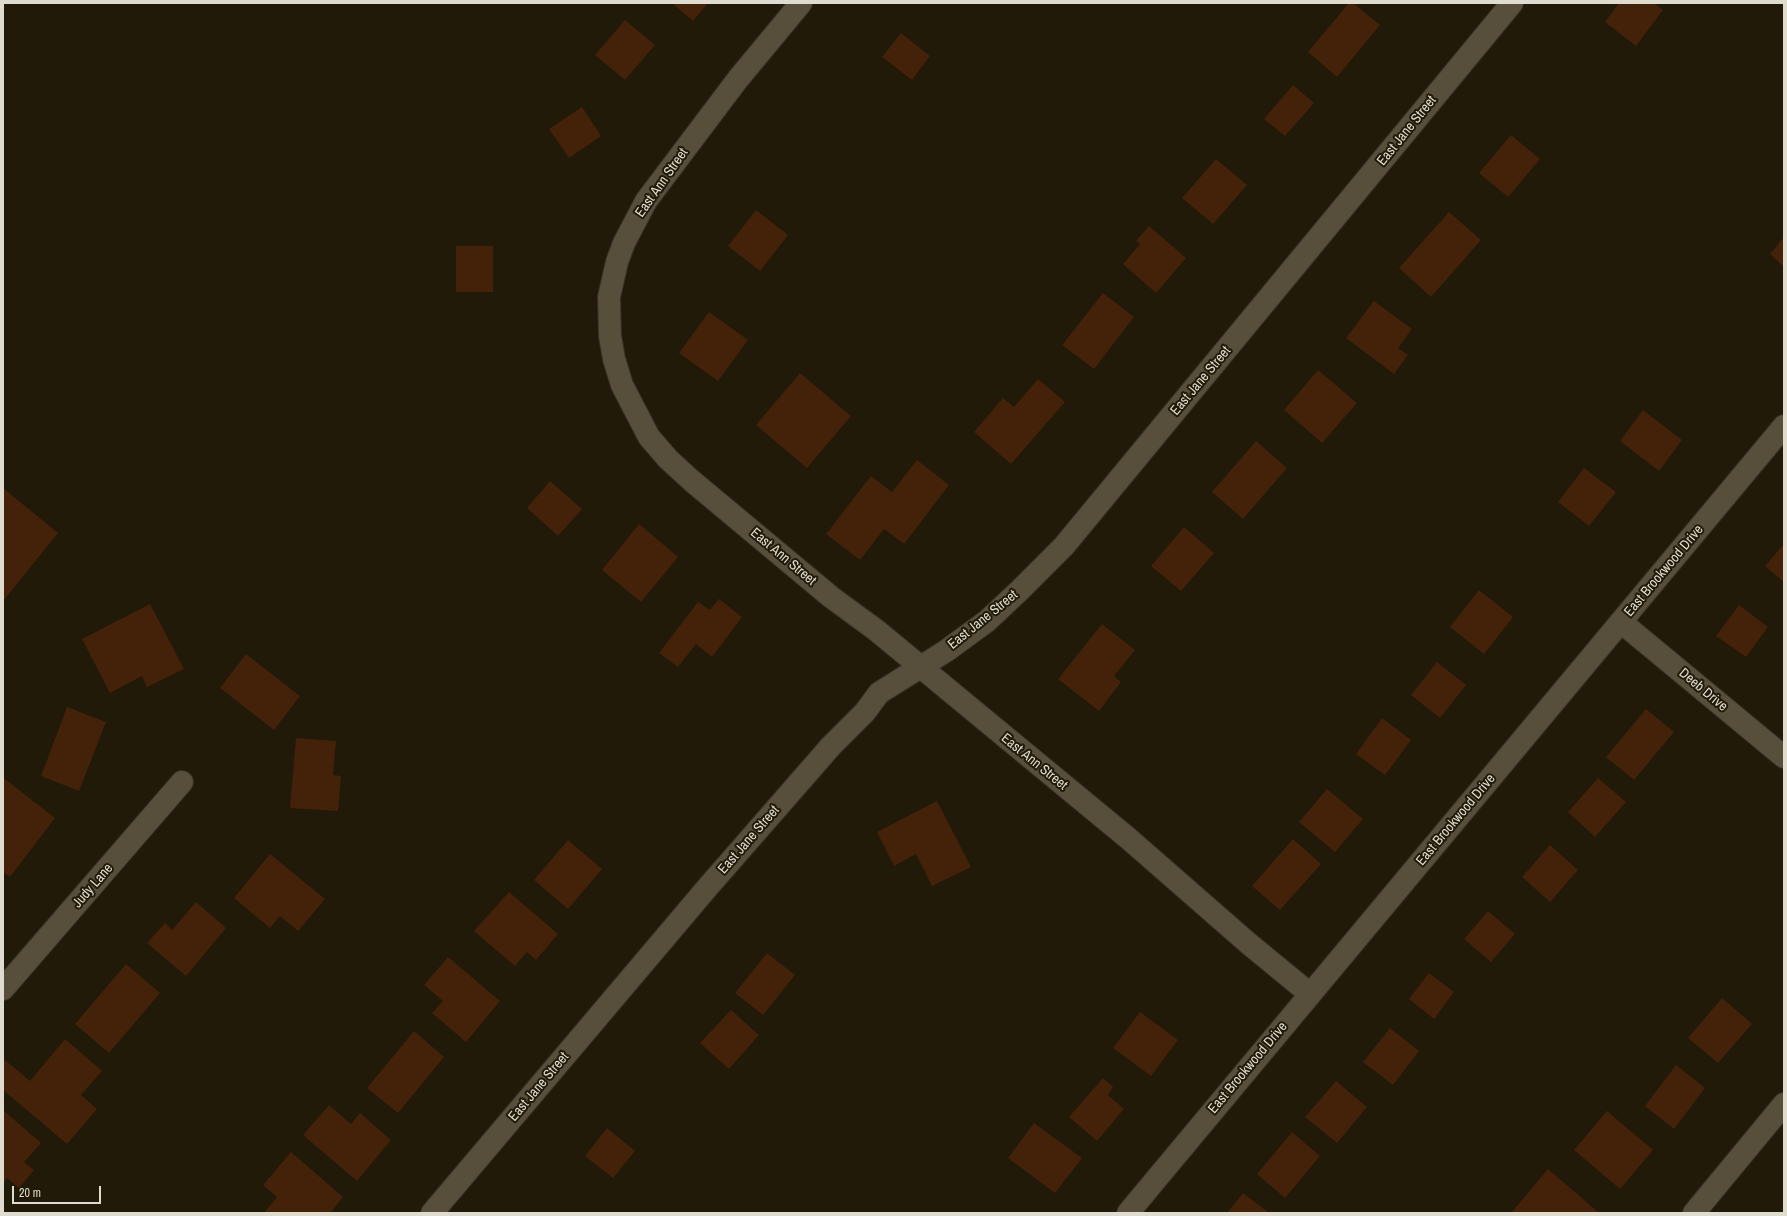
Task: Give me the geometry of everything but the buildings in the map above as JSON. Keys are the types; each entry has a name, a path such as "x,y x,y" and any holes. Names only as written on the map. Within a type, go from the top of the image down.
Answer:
{"street":[{"name":"East Ann Street","path":"802,3 738,78 646,201 624,243 617,262 609,297 610,336 614,360 622,385 649,437 668,459 692,481 831,597 876,630 918,667 1129,840 1310,994"},
{"name":"East Jane Street","path":"432,1213 712,882 831,746 865,712 879,693 918,667 946,651 987,621 1064,546 1512,3"},
{"name":"East Brookwood Drive","path":"1128,1213 1784,426"},
{"name":"Deeb Drive","path":"1621,622 1784,758"},
{"name":"Judy Lane","path":"3,989 182,782"},
{"path":"1694,1213 1784,1104"}]}
